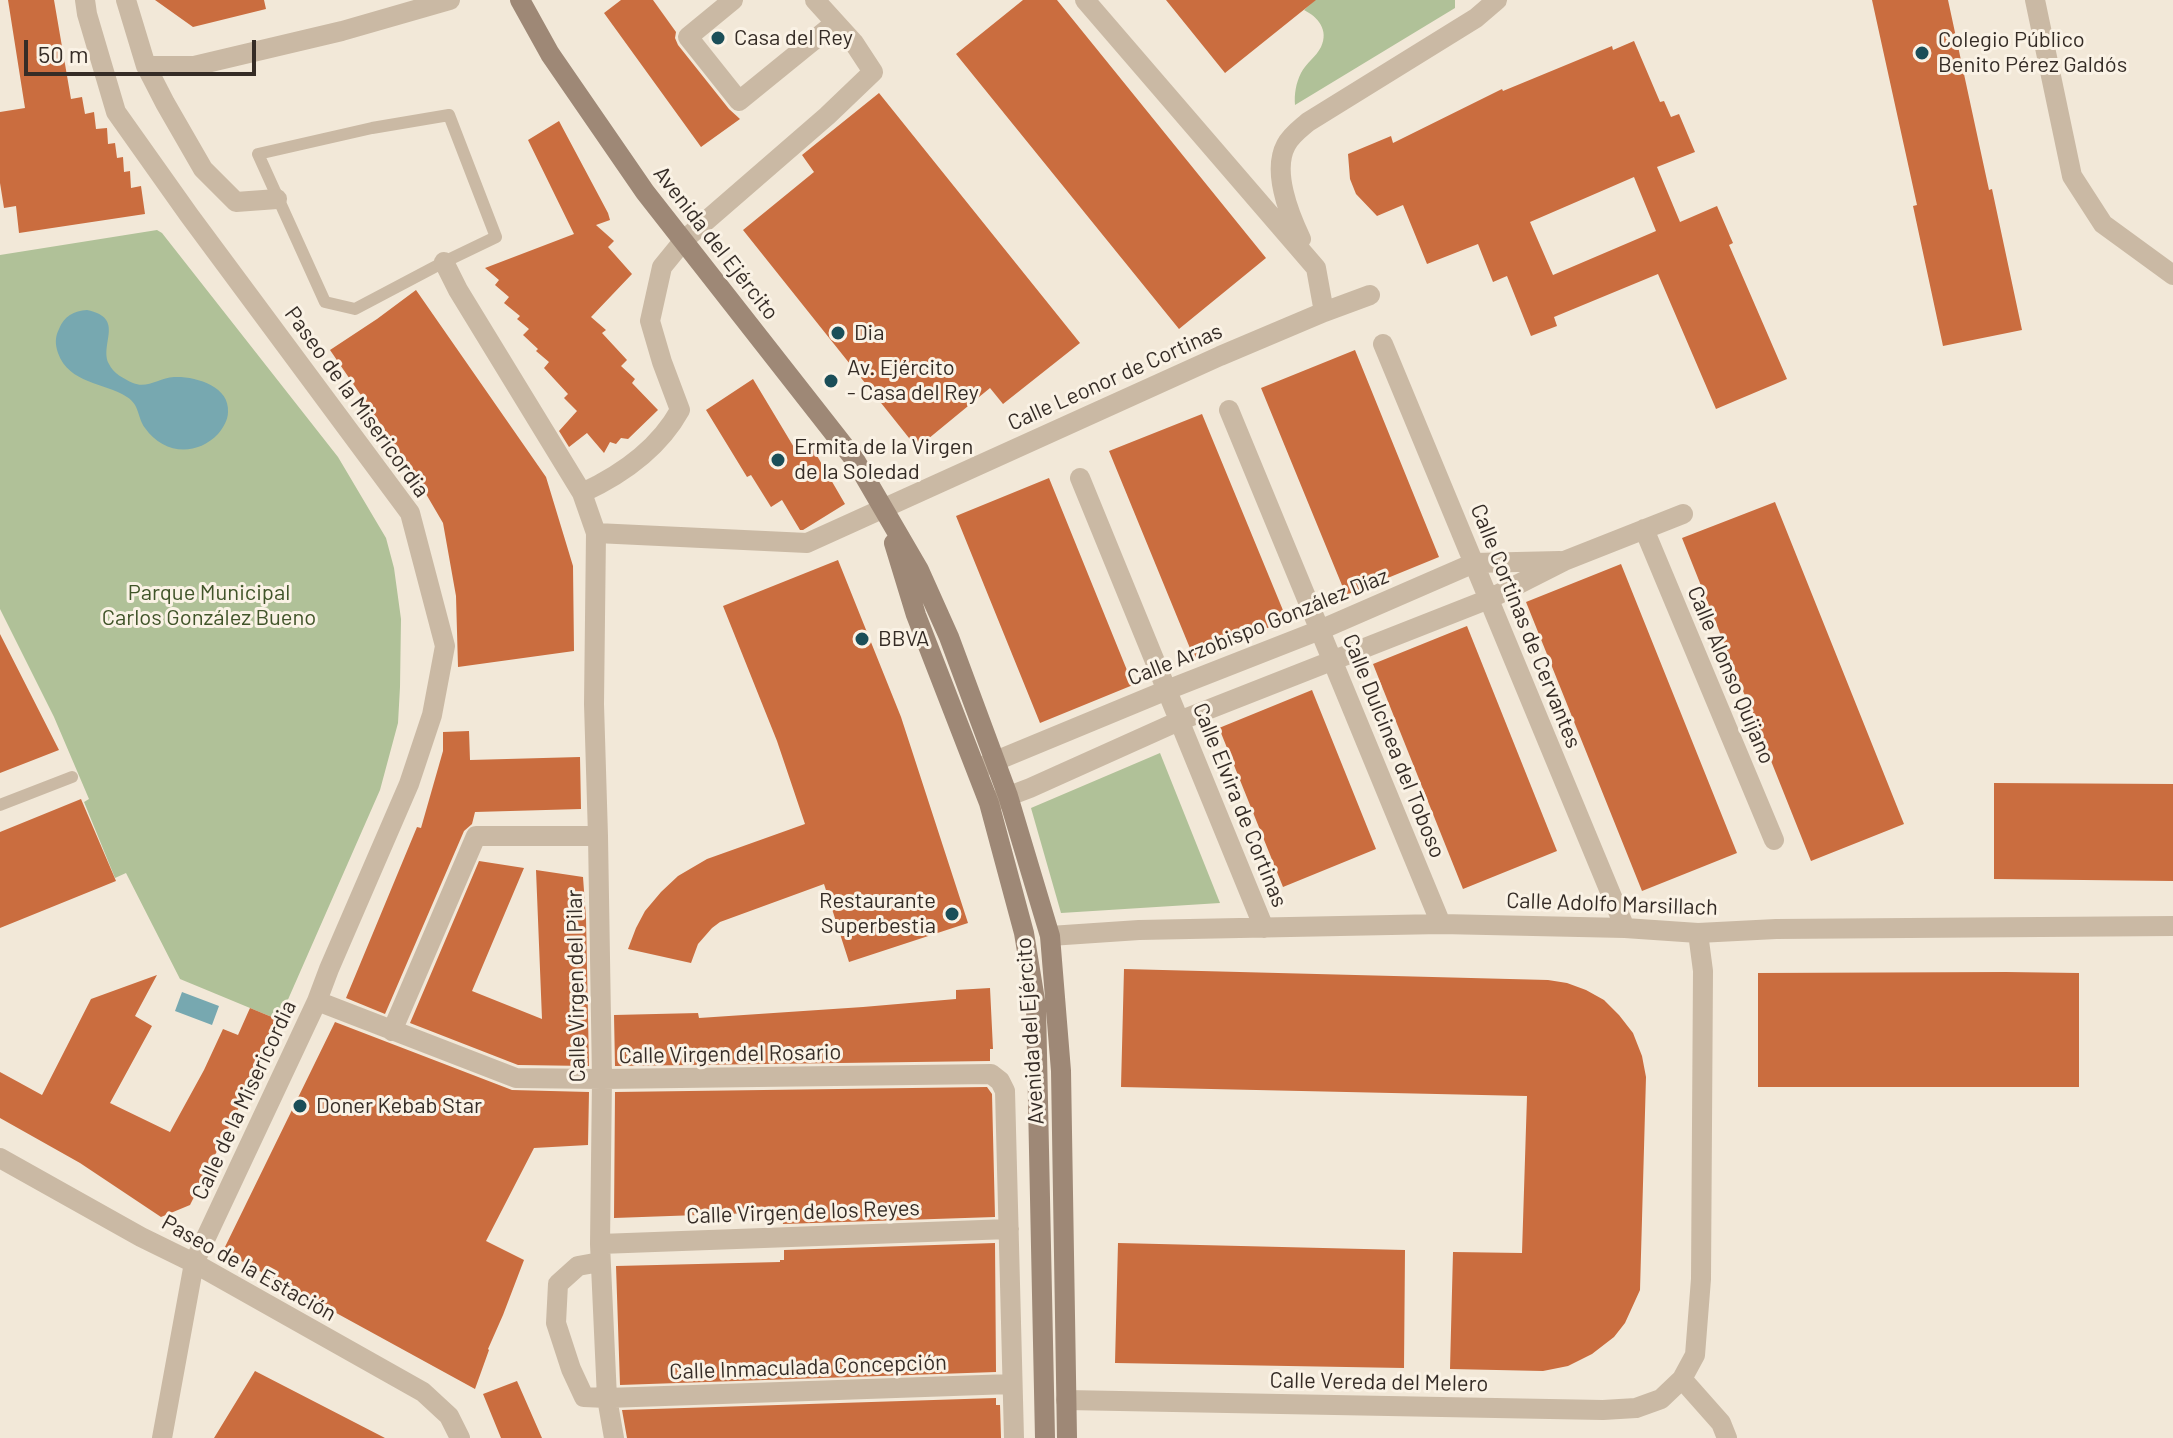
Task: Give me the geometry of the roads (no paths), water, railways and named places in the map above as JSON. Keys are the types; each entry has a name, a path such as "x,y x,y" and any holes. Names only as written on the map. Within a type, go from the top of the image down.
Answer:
{"street":[{"name":"Paseo de la Misericordia","path":"85,0 116,112 410,513 445,646 432,715 409,784 317,1001"},
{"path":"126,0 146,66 203,169 236,202 277,199"},
{"path":"146,66 194,66 342,31 450,0"},
{"name":"Avenida del Ejército","path":"520,0 550,54 645,192 855,460 883,509 916,615 999,799 1050,936 1061,1071 1067,1438"},
{"path":"733,0 688,37 739,101 835,23"},
{"path":"582,493 611,480 652,446 669,430 680,410 650,321 662,267 684,240 873,72 854,43 815,0"},
{"path":"1085,0 1316,268"},
{"path":"1324,312 1316,268 1290,216 1280,164 1287,142 1308,122 1476,18 1497,0"},
{"path":"2035,0 2072,176 2103,224 2173,275"},
{"name":"Calle Virgen del Pilar","path":"444,262 582,493 596,533 594,704 602,1079 600,1253 607,1398 614,1438"},
{"name":"Calle Leonor de Cortinas","path":"883,509 1220,356 1370,295"},
{"name":"Calle Cortinas de Cervantes","path":"1383,344 1625,928"},
{"name":"Calle Dulcinea del Toboso","path":"1229,410 1441,924"},
{"name":"Calle Elvira de Cortinas","path":"1080,478 1264,928"},
{"path":"596,533 807,543 883,509"},
{"name":"Calle Arzobispo González Díaz","path":"999,799 1179,721 1489,599 1564,561 1683,514"},
{"name":"Calle Alonso Quijano","path":"1644,529 1774,840"},
{"name":"Calle Arzobispo González Díaz","path":"986,765 1320,630 1474,563 1564,561"},
{"name":"Avenida del Ejército","path":"999,799 1036,1006 1045,1438"},
{"path":"392,1031 476,836 598,836"},
{"name":"Calle Adolfo Marsillach","path":"1050,936 1139,930 1441,924 1625,928 1698,933 1776,929 2173,926"},
{"path":"1698,933 1703,971 1701,1279 1695,1355 1682,1379 1721,1423 1727,1438"},
{"name":"Calle Virgen del Rosario","path":"317,1001 516,1078 991,1074 1000,1081 1005,1091 1009,1229"},
{"name":"Calle de la Misericordia","path":"162,1438 194,1263 317,1001"},
{"name":"Paseo de la Estación","path":"0,1158 423,1392 449,1416 460,1438"},
{"path":"1009,1229 1014,1438"},
{"name":"Calle Virgen de los Reyes","path":"600,1253 1009,1229"},
{"path":"600,1253 578,1266 558,1284 556,1323 584,1397 607,1398"},
{"name":"Calle Vereda del Melero","path":"1066,1400 1603,1410 1636,1408 1661,1399 1682,1379"},
{"name":"Calle Inmaculada Concepción","path":"607,1398 1011,1384"}],"lane":[{"path":"449,115 496,237 444,262 355,309 325,302 258,154 372,128 449,115"},
{"path":"0,805 72,777"}],"water":[{"path":"87,310 105,319 109,332 109,364 123,378 143,385 182,377 210,384 217,389 227,403 228,412 218,434 190,449 170,447 152,437 131,400 70,371 58,353 57,335 67,318"},
{"path":"182,992 219,1006 212,1025 175,1011"}],"place":[{"name":"Casa del Rey","path":"718,38"},
{"name":"Colegio Público Benito Pérez Galdós","path":"1922,53"},
{"name":"Dia","path":"838,333"},
{"name":"Av. Ejército - Casa del Rey","path":"831,381"},
{"name":"Ermita de la Virgen de la Soledad","path":"778,460"},
{"name":"BBVA","path":"862,639"},
{"name":"Restaurante Superbestia","path":"952,914"},
{"name":"Doner Kebab Star","path":"300,1106"}],"park label":[{"name":"Parque Municipal Carlos González Bueno","path":"209,606"}]}
